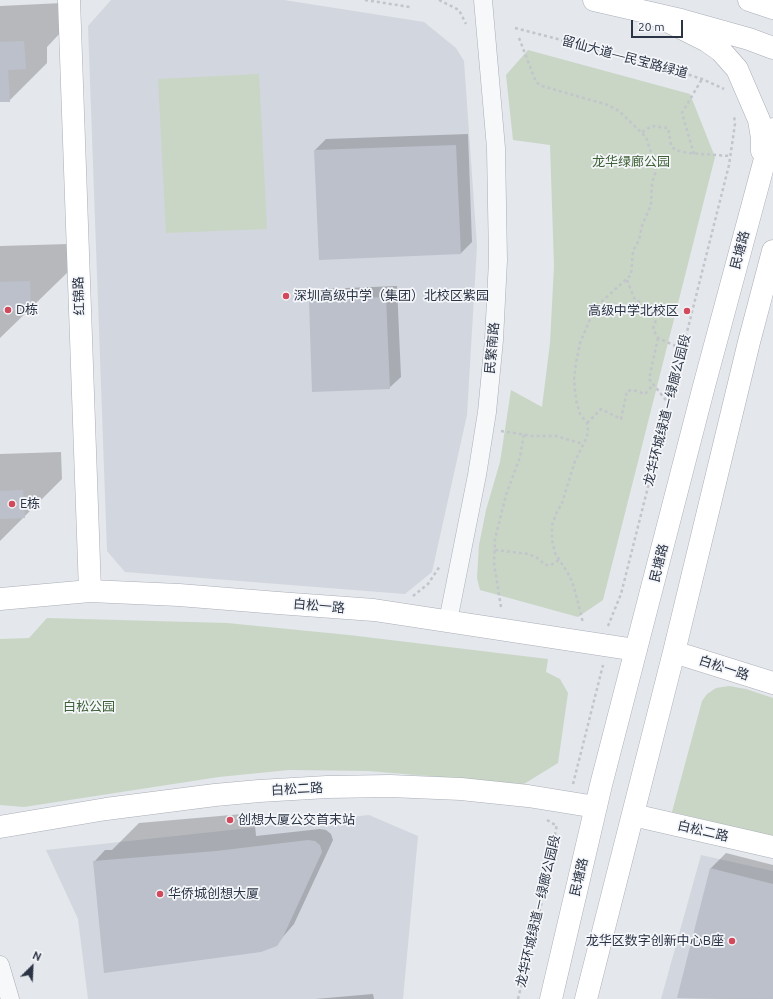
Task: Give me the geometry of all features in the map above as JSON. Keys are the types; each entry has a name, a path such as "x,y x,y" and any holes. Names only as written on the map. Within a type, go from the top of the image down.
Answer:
{"main road":[{"name":"红锦路","path":"69,0 90,591"},
{"path":"594,0 651,13 749,39 773,48"},
{"path":"749,0 773,8"},
{"path":"651,13 707,41 721,52 737,69 759,120 762,138 762,168"},
{"name":"民塘路","path":"551,999 596,807 636,650 773,129"},
{"path":"586,999 674,652 748,342 773,251"},
{"name":"白松一路","path":"0,598 90,591 179,595 374,610 636,650"},
{"name":"白松一路","path":"674,652 773,683"},
{"name":"白松二路","path":"0,827 106,809 215,795 326,787 390,786 461,789 528,796 596,807"},
{"name":"白松二路","path":"633,815 773,847"}],"street":[{"name":"民繁南路","path":"448,621 477,475 487,412 498,267 496,148 484,0"},
{"path":"0,965 10,999"}],"path":[{"path":"365,0 410,7"},
{"path":"439,0 459,10 468,28"},
{"name":"留仙大道—民宝路绿道","path":"515,28 665,67 702,79 726,90"},
{"path":"519,38 534,80 538,85 608,105 628,118 642,132 650,146 656,171 652,183 651,205 642,226 639,240 633,251 632,275 599,304 586,327 580,343 575,369 575,393 580,414 587,423"},
{"path":"694,154 682,114 702,79"},
{"name":"龙华环城绿道－绿廊公园段","path":"606,630 613,618 621,594 730,156 735,124 734,109"},
{"path":"642,132 652,126 668,128 672,148 681,152 694,154 730,156"},
{"path":"627,280 635,300 648,305 657,317 652,329 658,338 682,349"},
{"path":"658,338 649,379 669,404"},
{"path":"584,624 574,587 569,575 555,553 552,540 552,525 562,503 575,461 586,437 587,423 601,409 622,419 627,391 633,390 644,394 654,384"},
{"path":"501,431 556,436 583,444"},
{"path":"501,607 494,563 495,539 500,517 520,457 524,434"},
{"path":"495,550 529,554 545,565 551,565 559,560"},
{"path":"407,599 428,584 441,564"},
{"path":"573,786 604,663"},
{"name":"龙华环城绿道－绿廊公园段","path":"518,999 543,897 557,824"}],"shaded area":[{"name":"深圳高级中学（集团）北校区紫园","path":"111,0 284,0 424,22 456,48 464,61 477,246 467,415 432,572 405,594 125,572 107,551 88,26"},
{"path":"369,815 418,836 403,999 88,999 78,919 46,850"},
{"name":"龙华区数字创新中心B座","path":"701,855 773,871 773,999 661,999"}],"green space":[{"name":"龙华绿廊公园","path":"528,50 690,94 715,157 603,600 578,617 480,590 477,578 479,545 486,510 500,462 511,390 542,407 550,343 554,266 550,145 513,140 506,75"},
{"path":"259,74 267,229 166,233 158,79"},
{"name":"白松公园","path":"47,618 227,623 349,635 548,659 546,672 560,679 568,693 558,763 524,784 368,771 289,770 219,777 24,807 0,805 0,639 29,638"},
{"path":"729,686 746,689 773,698 773,836 672,812 702,701 707,694 716,688"}],"building":[{"path":"24,41 26,69 8,70 10,102 0,102 0,42"},
{"path":"456,145 461,254 319,260 314,150"},
{"name":"D栋","path":"30,281 31,310 0,311 0,282"},
{"path":"386,297 390,389 312,392 309,300"},
{"name":"E栋","path":"23,490 25,518 0,519 0,491"},
{"path":"308,840 315,841 320,845 322,852 283,937 277,946 261,952 104,973 93,861 216,851"},
{"name":"龙华区数字创新中心B座","path":"710,868 773,884 773,999 677,998"}],"place":[{"name":"深圳高级中学（集团）北校区紫园","path":"286,296"},
{"name":"D栋","path":"8,310"},
{"name":"高级中学北校区","path":"687,311"},
{"name":"E栋","path":"12,504"},
{"name":"创想大厦公交首末站","path":"230,820"},
{"name":"华侨城创想大厦","path":"160,894"},
{"name":"龙华区数字创新中心B座","path":"732,941"}]}
